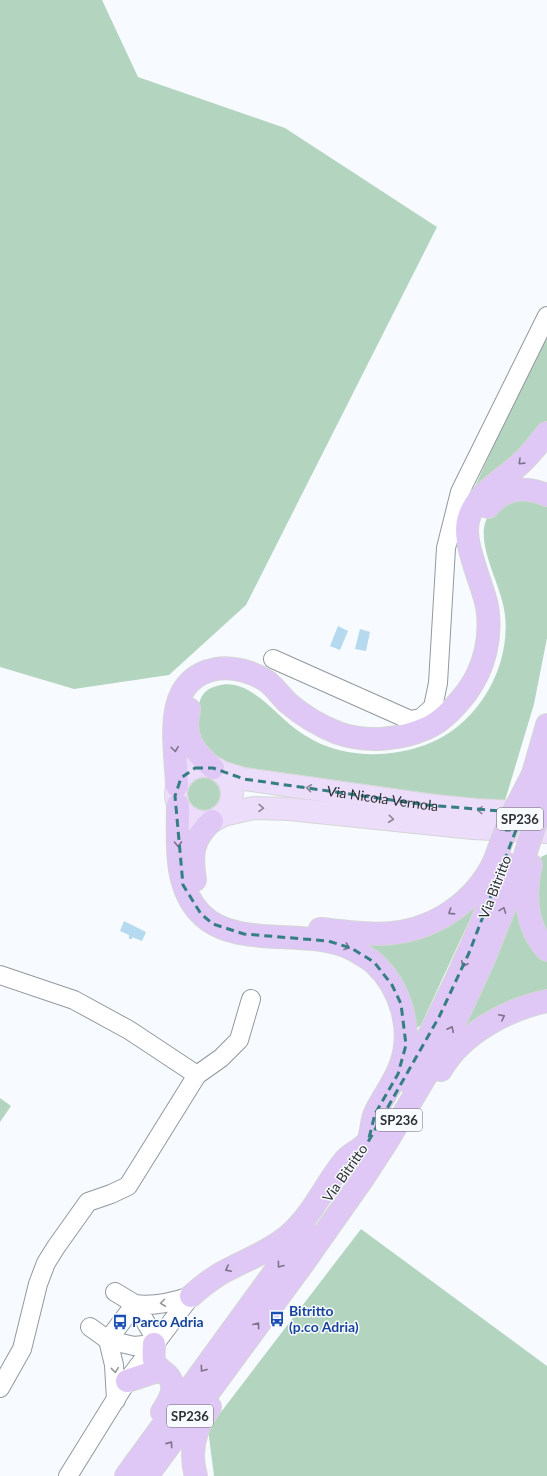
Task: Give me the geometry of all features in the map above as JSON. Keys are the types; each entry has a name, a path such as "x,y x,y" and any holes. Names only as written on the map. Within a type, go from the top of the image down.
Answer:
{"highway":[{"path":"191,1296 219,1274 262,1253 288,1236 315,1205 346,1159 368,1142 375,1114 398,1074 406,1045 405,1023 401,1004 392,985 374,962 351,948 328,941 228,930 213,924 201,914 191,901 183,885 178,850 173,723 177,705 183,690 194,678 207,671 223,668 239,669 253,674 267,682 290,704 316,722 339,733 362,738 382,739 400,737 428,728 445,716 469,689 478,673 485,656 488,638 489,620 468,538 468,522 474,506 484,494 521,463 547,433"},
{"path":"217,770 198,754 189,739 186,721 190,704 199,689 210,681 224,678 242,682 257,689 297,723 315,735 336,745 362,750 386,750 408,747 433,738 452,726 468,709 483,689 491,674 497,655 500,637 498,604 480,546 479,531 483,514 494,501 506,493 520,489 536,490 547,495"},
{"name":"Via Bitritto","path":"147,1476 364,1177 433,1064 484,959 516,859 540,776 547,725"},
{"name":"Via Bitritto","path":"126,1476 368,1142 439,1017 516,859 545,817 540,776"},
{"path":"218,818 202,831 197,840 194,852 193,868 196,883 202,896 211,908 226,916 246,922 366,934 392,933 415,929 438,920 458,907 479,886 489,872 516,859 526,894 530,919 540,943 547,950"},
{"path":"321,1238 346,1222 381,1172 417,1113 446,1061 454,1051 493,1022 524,1007 547,1002"},
{"path":"118,1476 130,1456 163,1411 172,1391 172,1385 168,1376 160,1370 154,1360 154,1344"},
{"path":"196,1476 193,1464 194,1443 198,1428 204,1416 230,1379 234,1356"},
{"path":"127,1381 160,1370"}],"main road":[{"path":"204,766 217,770 227,779 231,788 232,798 229,807 218,818 204,822 188,818 182,812 177,796 181,778 187,772 204,766"},
{"name":"Via Nicola Vernola","path":"217,770 244,779 427,804 545,817"},
{"name":"Via Nicola Vernola","path":"218,818 254,808 289,809 473,828 545,817"}],"street":[{"path":"273,659 410,720 421,718 433,707 438,683 446,548 460,492 547,316"},
{"path":"0,975 74,1000 129,1030 197,1074"},
{"path":"0,1388 22,1349 38,1284 46,1263 56,1247 88,1202 128,1186 197,1074 221,1058 239,1040 251,999"},
{"path":"115,1292 135,1304 144,1305 176,1301 191,1296"},
{"path":"68,1476 127,1381 191,1296"},
{"path":"108,1340 135,1304"},
{"path":"135,1304 152,1333 154,1344"},
{"path":"90,1326 108,1340 134,1346 154,1344"},
{"path":"108,1340 114,1365 116,1400"}],"highlighted area":[{"path":"195,768 213,768 244,779 427,805 513,812 506,830 516,830 469,953 439,1017 368,1142 375,1114 398,1074 406,1045 401,1004 392,985 374,962 351,948 328,941 244,934 213,924 201,914 183,885 175,796 181,778"}],"green space":[{"path":"0,0 102,0 138,77 285,128 437,227 246,605 169,675 74,689 0,667"},
{"path":"547,329 547,426 467,504"},
{"path":"547,499 547,638 534,704 504,804 229,765 218,762 195,735 198,710 202,696 210,688 228,684 249,690 268,704 293,727 313,740 326,746 354,753 383,754 411,749 425,745 460,725 486,694 496,675 502,656 505,635 505,615 503,604 489,560 484,538 485,523 491,512 502,500"},
{"path":"201,778 207,778 217,785 220,794 219,800 213,807 207,810 201,810 191,803 188,797 188,791 195,781"},
{"path":"547,854 547,936 538,911 535,890 537,871 541,857"},
{"path":"521,896 547,959 547,994 459,1034"},
{"path":"478,902 421,1025 417,1028 411,1025 344,936"},
{"path":"0,1098 11,1106 0,1122"},
{"path":"361,1229 547,1366 547,1476 214,1476 208,1429"}],"water":[{"path":"338,626 348,631 340,650 330,646"},
{"path":"360,629 370,632 366,651 355,649"},
{"path":"124,921 146,932 142,941 132,937 132,939 129,939 129,935 120,931"}],"place":[{"name":"Bitritto (p.co Adria)","path":"277,1319"},
{"name":"Parco Adria","path":"120,1322"}]}
